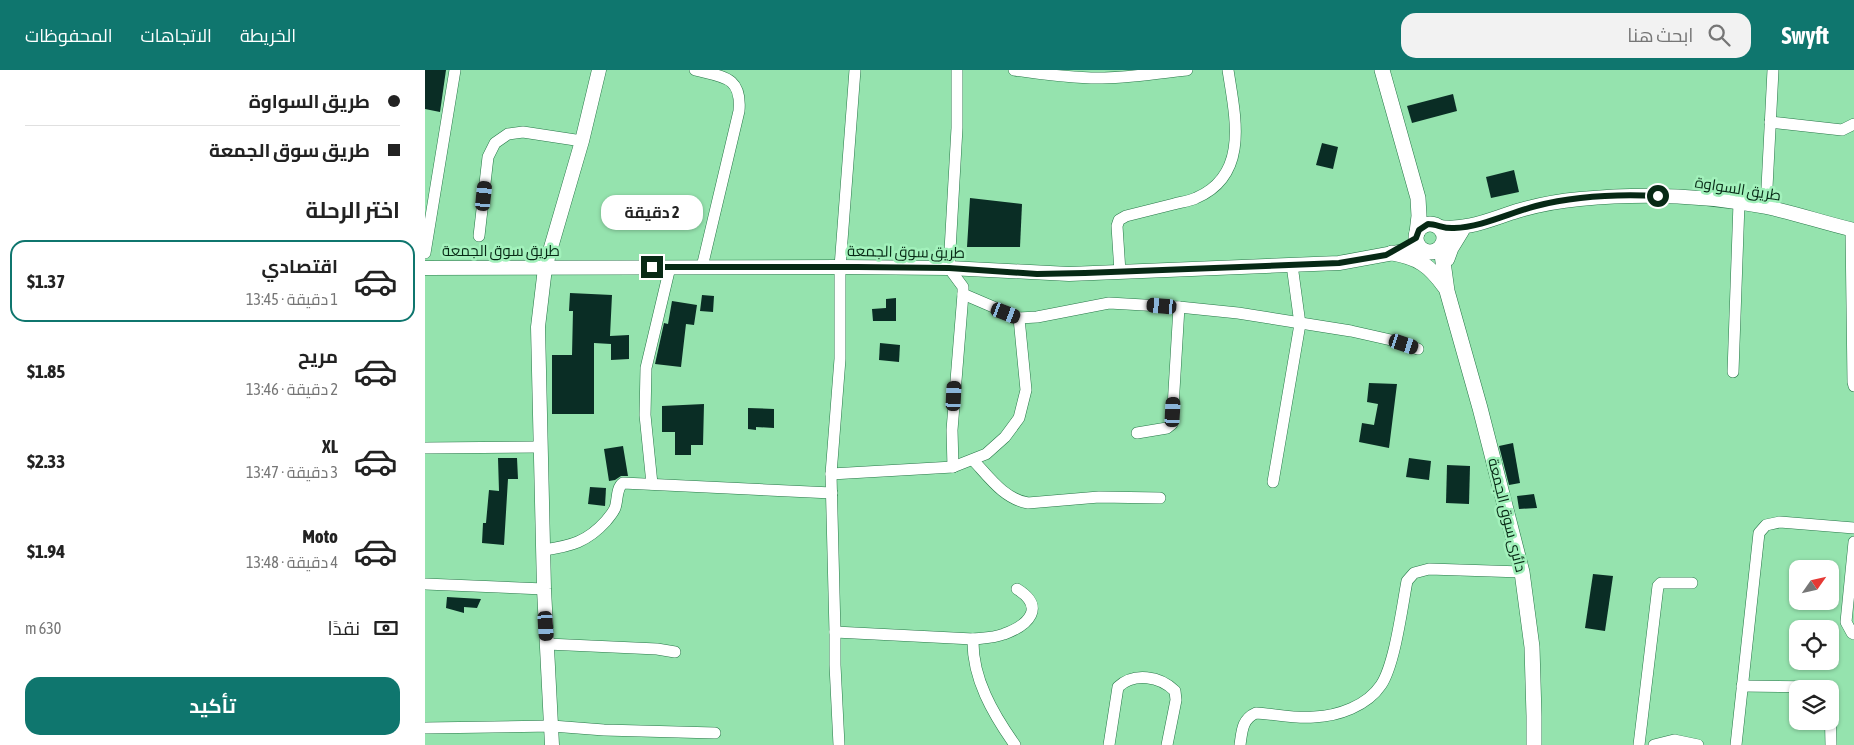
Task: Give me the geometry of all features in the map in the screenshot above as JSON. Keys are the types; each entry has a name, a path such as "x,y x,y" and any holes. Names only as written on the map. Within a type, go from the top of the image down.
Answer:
{"main road":[{"path":"1382,70 1414,181 1419,216 1428,244 1445,283"},
{"path":"1414,181 1444,235 1428,244"},
{"path":"1428,244 1425,225 1438,226"},
{"path":"1445,283 1448,255 1466,228"},
{"path":"1389,254 1405,255 1423,262 1445,283"},
{"name":"دائرى سوق الجمعة","path":"1445,283 1480,408 1522,572 1532,647 1535,716 1534,745"}],"street":[{"path":"425,253 455,70"},
{"path":"552,745 544,589 539,327 545,268 582,141 599,70"},
{"path":"695,70 726,77 734,82 740,97 739,110 701,267"},
{"path":"839,745 835,665 831,474 840,359 839,267 855,70"},
{"path":"953,467 952,430 963,294 963,287 949,268 956,148 957,70"},
{"path":"1014,70 1069,73 1091,78 1122,77 1187,70"},
{"path":"1120,272 1117,226 1119,220 1126,216 1195,199 1220,183 1230,166 1236,142 1235,114 1228,70"},
{"path":"1766,207 1773,70"},
{"path":"1770,122 1842,130 1854,124"},
{"path":"479,236 488,157 495,143 508,134 523,132 582,141"},
{"name":"طريق السواوة","path":"1466,228 1537,206 1567,200 1628,195 1692,197 1766,207 1852,229"},
{"path":"1733,372 1739,203"},
{"path":"1438,226 1466,228"},
{"name":"طريق سوق الجمعة","path":"425,268 839,267 949,268 1037,274 1120,272 1339,263 1389,254 1428,244 1466,228"},
{"path":"1852,229 1854,386"},
{"path":"1273,482 1300,324 1292,265"},
{"path":"652,484 645,415 647,368 670,267"},
{"path":"963,294 1019,318 1037,317 1109,303 1179,307 1238,313 1391,340 1418,348"},
{"path":"1137,433 1167,428 1172,424 1179,307"},
{"path":"831,474 953,467 986,454 1005,437 1019,418 1026,390 1019,318"},
{"path":"425,448 540,447"},
{"path":"973,460 1008,496 1022,502 1099,497 1160,498"},
{"path":"544,550 562,548 582,541 596,532 613,512 621,484 627,482 832,493"},
{"path":"1736,745 1759,533 1766,525 1780,522 1854,528"},
{"path":"1854,542 1847,622 1854,634"},
{"path":"1240,745 1245,721 1250,715 1257,712 1313,718 1343,712 1369,698 1382,684 1392,657 1407,581 1414,572 1429,568 1522,572"},
{"path":"1639,745 1658,586 1661,583 1692,583"},
{"path":"425,584 544,589"},
{"path":"835,632 973,639 1004,634 1028,621 1033,612 1032,603 1025,594 1017,589"},
{"path":"973,639 975,664 988,701 1015,745"},
{"path":"547,644 657,649 675,652"},
{"path":"1109,745 1118,686 1125,680 1133,678 1158,680 1175,691 1176,700 1167,745"},
{"path":"1742,686 1789,687"},
{"path":"425,728 551,726 604,730 715,733"},
{"path":"1831,730 1831,745"},
{"path":"1654,745 1674,740 1698,745"}],"building":[{"path":"425,70 446,70 440,112 425,109"},
{"path":"1453,94 1457,111 1412,123 1407,106"},
{"path":"1322,143 1338,147 1333,169 1316,165"},
{"path":"1514,170 1519,192 1491,198 1486,177"},
{"path":"970,198 1022,204 1020,247 967,247"},
{"path":"570,293 612,295 610,336 629,335 629,359 611,360 611,344 594,343 594,414 552,414 552,355 572,355 573,311 569,311"},
{"path":"702,295 714,296 713,312 700,311"},
{"path":"896,298 896,321 873,321 872,309 886,308 886,299"},
{"path":"672,301 697,305 694,325 686,324 681,367 655,364 664,323 668,324"},
{"path":"880,343 900,345 899,362 879,360"},
{"path":"1369,383 1397,384 1389,448 1359,442 1362,423 1374,425 1378,404 1367,402"},
{"path":"704,404 703,445 691,445 691,455 675,455 675,432 662,432 662,406"},
{"path":"748,408 774,409 774,428 756,427 756,430 748,429"},
{"path":"1513,443 1520,483 1509,485 1499,446"},
{"path":"623,446 628,476 621,476 609,481 604,449"},
{"path":"498,458 517,458 518,479 508,479 504,545 482,543 483,523 486,523 489,490 499,491"},
{"path":"1409,458 1431,461 1429,480 1406,477"},
{"path":"1447,465 1470,466 1469,504 1446,503"},
{"path":"590,487 606,488 605,506 588,504"},
{"path":"1534,494 1537,508 1519,509 1517,496"},
{"path":"1593,574 1613,576 1605,631 1585,628"},
{"path":"447,597 481,599 477,608 464,607 464,613 446,608"}],"route":[{"path":"652,267 949,268 1037,274 1069,274 1339,263 1386,255 1416,238 1421,227 1428,224 1446,228 1461,228 1537,206 1567,200 1628,195 1658,196"}]}
